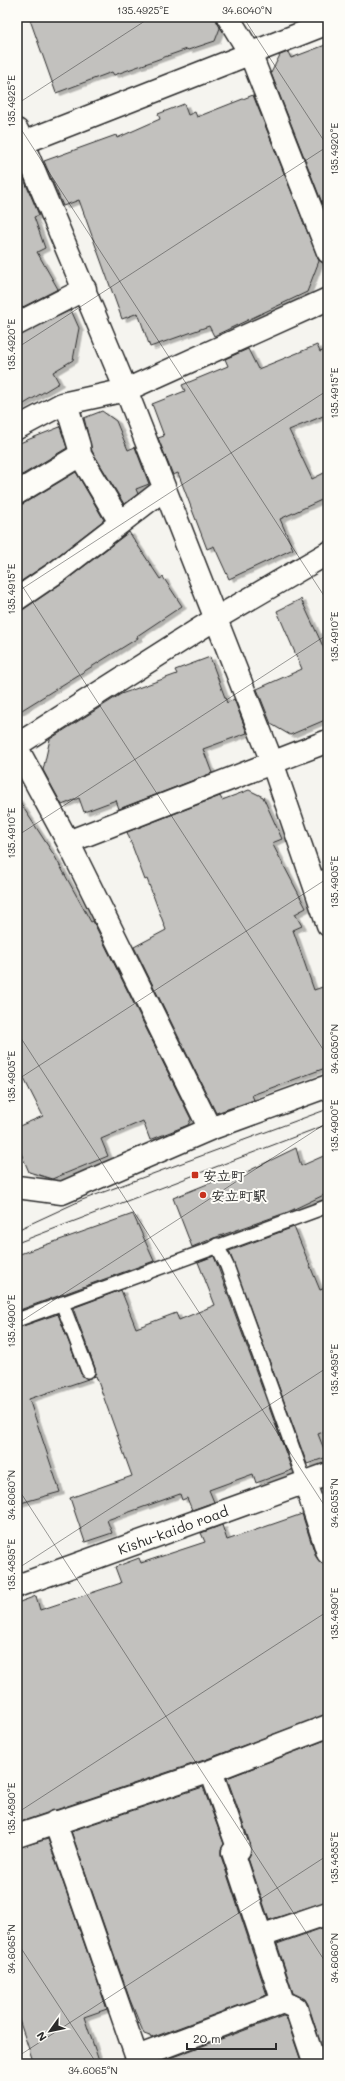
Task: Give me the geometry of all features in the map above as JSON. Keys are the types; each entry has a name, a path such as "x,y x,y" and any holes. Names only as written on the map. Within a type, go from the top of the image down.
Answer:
{"street":[{"path":"228,17 250,53 328,252"},
{"path":"328,23 19,139 85,289 272,762 321,878 328,924"},
{"path":"17,324 85,289"},
{"path":"17,428 66,403 126,390 328,300"},
{"path":"66,403 79,446 80,455 120,522"},
{"path":"17,493 80,455"},
{"path":"17,599 58,571 164,489"},
{"path":"17,745 215,619 328,553"},
{"path":"68,842 328,741"},
{"path":"17,748 68,842 210,1129"},
{"path":"17,1187 62,1193 210,1129 328,1086"},
{"name":"Kishu-kaido road","path":"17,1586 328,1474"},
{"path":"305,1482 328,1553"},
{"path":"17,1836 211,1770 328,1726"},
{"path":"211,1770 239,1850 233,1852 283,2002"},
{"path":"55,1822 138,2060 283,2002 296,2008 315,2064"},
{"path":"261,1936 328,1913"}],"lane":[{"path":"17,1320 328,1206"},
{"path":"218,1246 227,1266 305,1482"},
{"path":"62,1304 88,1371"}],"building":[{"path":"29,17 216,17 220,28 215,41 188,50 187,49 114,75 112,72 56,93"},
{"path":"328,44 328,218 271,73 280,55 288,52 291,58"},
{"path":"253,95 319,261 307,292 214,336 209,326 150,347 138,313 122,319 79,200 63,206 44,161 116,135 117,138 160,119 158,114 184,104 188,115 195,112 197,117"},
{"path":"20,170 39,215 34,217 45,248 37,252 58,289 17,310 17,171"},
{"path":"71,310 79,328 73,360 53,372 59,383 17,408 17,336"},
{"path":"317,345 320,352 328,349 328,414 289,430 312,479 328,471 328,497 280,519 293,549 229,579 214,546 207,549 178,473 173,475 158,438 164,436 152,404 185,391 182,385 228,366 225,359 248,349 258,369"},
{"path":"102,411 116,421 128,450 135,447 149,484 136,489 138,494 124,504 92,451 84,418"},
{"path":"60,427 67,448 17,478 17,444"},
{"path":"76,472 104,520 51,561 17,584 17,505 23,504"},
{"path":"129,532 160,579 163,577 182,606 137,636 138,638 17,713 17,611 24,609 65,581"},
{"path":"301,599 328,657 328,727 325,720 290,735 271,724 257,689 302,669 277,611"},
{"path":"210,657 227,703 234,699 247,733 203,749 212,773 119,809 116,800 84,812 79,798 62,805 43,770 50,739 121,694 177,674 175,670"},
{"path":"249,790 263,797 282,839 272,843 306,908 295,914 302,926 293,930 314,990 328,985 328,1067 252,1095 254,1100 216,1113 134,947 166,930 147,879 145,880 127,832 220,796 222,800"},
{"path":"17,798 54,855 91,922 93,921 191,1119 188,1125 150,1140 143,1121 101,1139 108,1156 52,1179 29,1172 17,1144 17,1127 43,1116 17,1065"},
{"path":"296,1148 301,1166 328,1154 328,1193 288,1212 192,1247 173,1198 232,1174 234,1178"},
{"path":"133,1214 154,1261 17,1311 17,1255"},
{"path":"294,1227 320,1290 328,1287 328,1430 318,1434 327,1457 307,1464 229,1251"},
{"path":"214,1256 292,1470 256,1483 253,1474 209,1490 214,1502 192,1510 187,1498 182,1500 180,1494 107,1520 112,1533 85,1542 70,1498 132,1476 96,1376 93,1377 96,1373 95,1368 73,1308 121,1290 136,1328 176,1313 179,1320 215,1305 198,1262"},
{"path":"58,1314 81,1374 88,1379 29,1399 60,1492 17,1504 17,1328"},
{"path":"302,1514 316,1557 320,1562 328,1565 328,1714 207,1759 17,1823 17,1603 36,1596 40,1610 121,1583 115,1567 139,1558 141,1563 205,1542 201,1533 222,1525 227,1540"},
{"path":"328,1739 328,1901 269,1920 248,1858 251,1853 251,1846 227,1778"},
{"path":"203,1787 224,1844 221,1849 221,1856 267,1995 151,2038 150,2036 144,2034 130,2000 71,1831"},
{"path":"48,1839 107,2009 84,2017 100,2064 34,2064 17,2014 17,1848"},
{"path":"328,1926 327,2064 308,2004 305,1999 293,1993 277,1944"},
{"path":"283,2016 286,2017 302,2064 163,2064 162,2061"}],"tram line":[{"path":"17,1230 82,1200 328,1109"},
{"path":"17,1243 328,1124"}],"place":[{"name":"安立町","path":"195,1175"},
{"name":"安立町駅","path":"203,1195"}]}
